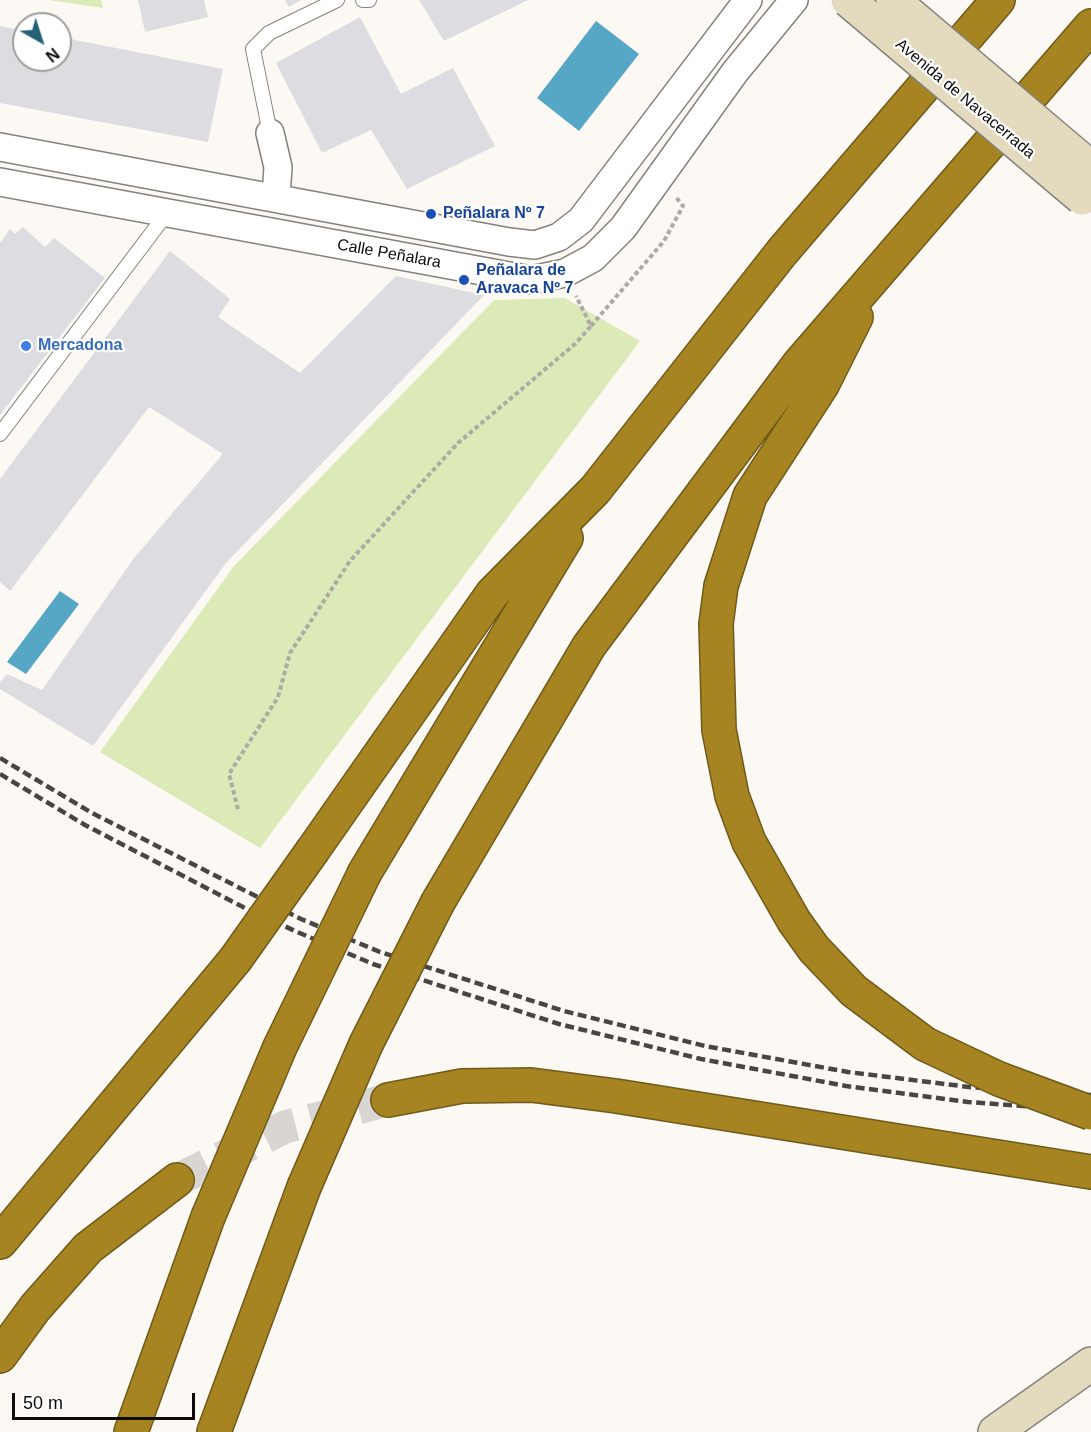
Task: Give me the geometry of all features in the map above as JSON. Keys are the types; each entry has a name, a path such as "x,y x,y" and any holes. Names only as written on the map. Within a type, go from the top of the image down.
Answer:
{"highway":[{"path":"0,1242 235,960 492,594 595,490 782,252 998,0"},
{"path":"214,1432 304,1187 366,1044 438,902 589,646 799,364 1091,26"},
{"path":"880,269 822,384 750,496 721,586 716,624 718,730 732,796 749,842 794,921 814,949 854,991 925,1044 999,1079 1091,1113"},
{"path":"131,1432 208,1217 280,1047 365,872 595,490"},
{"path":"388,1100 462,1086 531,1085 616,1096 1091,1172"},
{"path":"0,1356 34,1308 88,1248 177,1180"}],"street":[{"path":"0,147 535,245 559,237 581,220 748,0"},
{"name":"Calle Peñalara","path":"0,182 531,280 565,273 593,258 622,228 735,72 794,0"},
{"name":"Avenida de Navacerrada","path":"848,0 1087,202"},
{"name":"Avenida de Navacerrada","path":"894,0 1091,168"},
{"path":"270,133 278,167 276,197"},
{"path":"995,1432 1091,1364"}],"lane":[{"path":"270,133 254,50 269,33 285,22 337,0"},
{"path":"363,0 369,0"},
{"path":"0,434 167,213"}],"path":[{"path":"238,809 229,774 278,697 290,653 350,561 458,443 556,363 664,241 682,206 659,177"},
{"path":"565,273 591,326"}],"green space":[{"path":"49,0 101,0 103,8"},
{"path":"565,298 640,341 260,848 100,752 234,566 494,300"}],"water":[{"path":"596,21 639,54 579,131 537,98"},
{"path":"60,591 79,604 26,674 7,662"}],"building":[{"path":"138,0 204,0 208,17 145,32"},
{"path":"285,0 301,0 289,7"},
{"path":"419,0 528,0 444,41"},
{"path":"360,17 401,94 453,68 495,146 407,189 371,130 322,153 276,63"},
{"path":"0,26 12,28 12,72 72,72 72,39 223,69 208,142 0,103"},
{"name":"Mercadona","path":"23,227 45,247 54,238 105,278 0,415 0,243 10,229 15,234"},
{"path":"170,251 230,299 218,317 300,373 396,276 484,295 226,563 93,746 0,689 0,682 7,674 42,690 134,558 223,454 149,407 10,591 0,582 0,479"}],"tunnel":[{"path":"177,1180 285,1127 388,1100"}],"railway":[{"path":"0,758 92,813 301,919 380,952 564,1011 705,1046 848,1072 969,1087 1091,1095"},
{"path":"0,774 85,825 243,907 295,931 373,964 559,1024 701,1059 846,1086 968,1102 1091,1111"}],"place":[{"name":"Peñalara Nº 7","path":"431,214"},
{"name":"Peñalara de Aravaca Nº 7","path":"464,280"},
{"name":"Mercadona","path":"26,346"}]}
